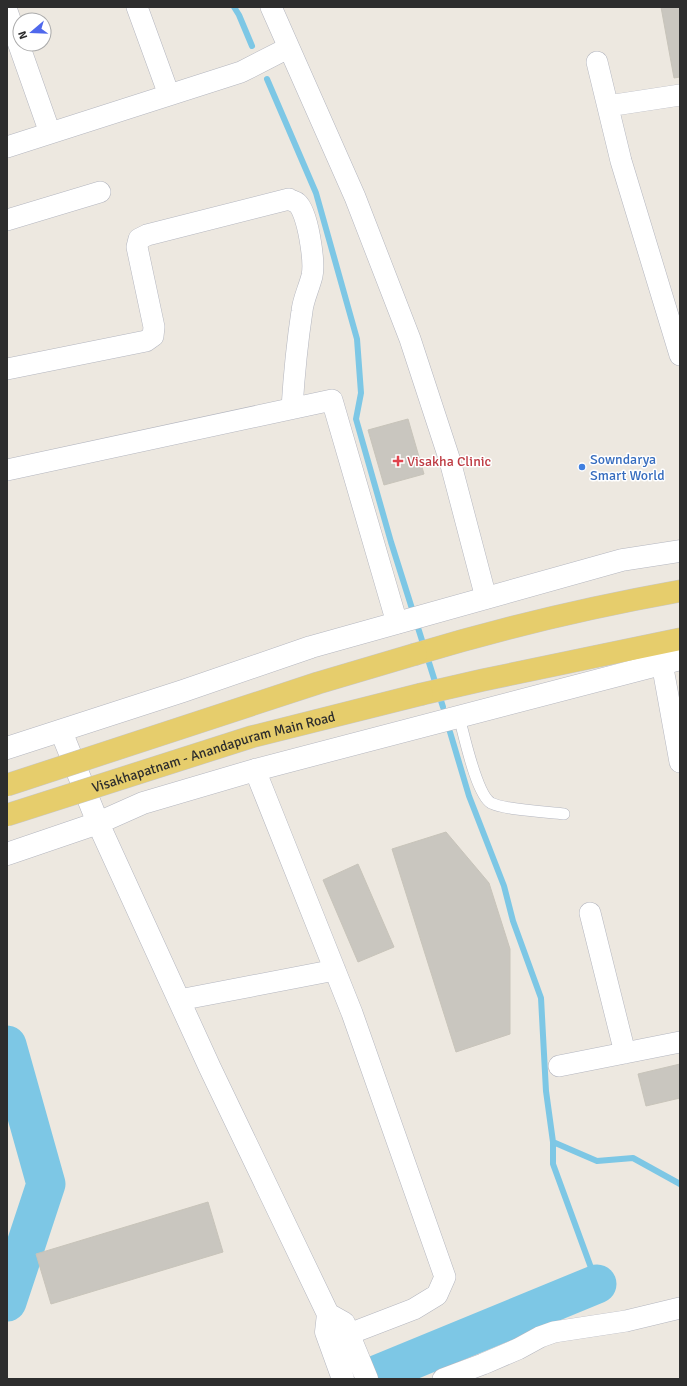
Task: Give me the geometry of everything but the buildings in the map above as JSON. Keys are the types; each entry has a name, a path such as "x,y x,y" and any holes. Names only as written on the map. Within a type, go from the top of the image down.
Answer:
{"main road":[{"name":"Visakhapatnam - Anandapuram Main Road","path":"7,785 318,684 459,641 618,602 680,591"},
{"name":"Visakhapatnam - Anandapuram Main Road","path":"7,815 251,738 422,694 680,639"}],"street":[{"path":"137,7 170,95"},
{"path":"271,7 355,197 410,339 450,461 486,598"},
{"path":"7,12 50,133"},
{"path":"7,147 240,72 288,48"},
{"path":"597,62 621,161 680,356"},
{"path":"608,106 680,95"},
{"path":"7,220 100,192"},
{"path":"7,369 146,341 153,336 154,327 137,247 139,239 147,235 289,200 298,203 303,214 311,241 313,260 312,275 302,309 294,373 292,408"},
{"path":"7,470 332,400 409,620"},
{"path":"7,748 311,647 622,560 680,551"},
{"path":"7,854 98,823 143,803 255,770 671,661 680,762"},
{"path":"61,731 98,823 210,1068 328,1314 326,1332 343,1379"},
{"path":"255,770 352,1013 445,1277 437,1295 432,1299 351,1339"},
{"path":"590,913 625,1053"},
{"path":"179,1000 335,970"},
{"path":"559,1066 680,1042"},
{"path":"444,1379 483,1364 554,1332 626,1320 680,1308"},
{"path":"328,1314 344,1323 367,1379"}],"lane":[{"path":"459,716 477,782 484,795 490,802 504,807 564,814"}],"waterway":[{"path":"234,7 252,46"},
{"path":"267,79 316,193 357,339 361,393 356,419 391,542 443,707"},
{"path":"450,732 469,796 504,886 513,921 541,998 546,1091 553,1142"},
{"path":"7,1045 46,1184 7,1302"},
{"path":"597,1284 553,1164 553,1142 597,1161 633,1158 680,1184"},
{"path":"366,1379 597,1284"}],"place":[{"name":"Visakha Clinic","path":"398,461"},
{"name":"Sowndarya Smart World","path":"582,467"}]}
